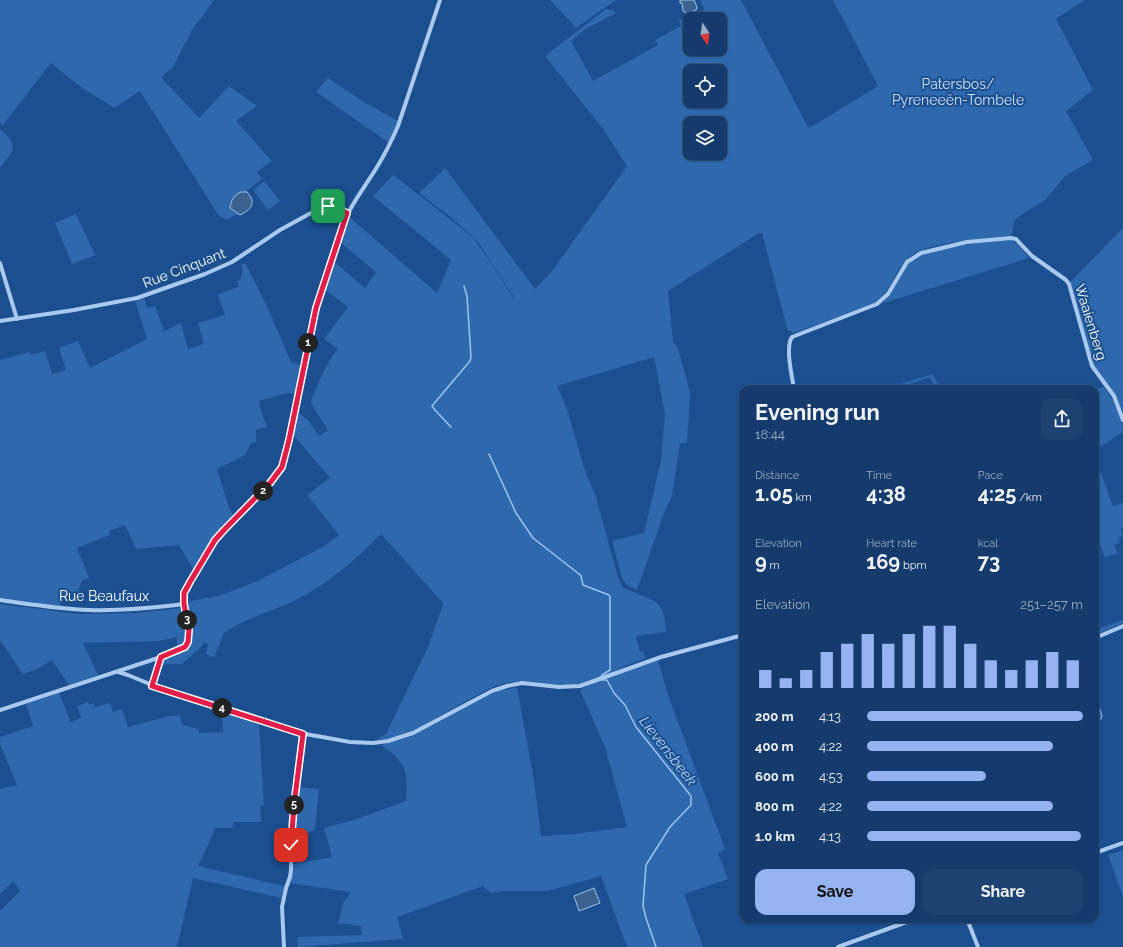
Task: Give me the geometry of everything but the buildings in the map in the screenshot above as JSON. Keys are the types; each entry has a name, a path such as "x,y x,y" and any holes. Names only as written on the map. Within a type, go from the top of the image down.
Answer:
{"street":[{"path":"0,710 161,657 185,647 189,640 189,630 184,606 184,593 215,540 270,483 282,467 316,308 333,254 347,213 377,167 398,126 440,0"},
{"name":"Rue Cinquant","path":"0,321 74,310 137,298 225,266 290,224 320,208 333,206 347,213"},
{"name":"Waaienberg","path":"793,385 789,351 792,337 877,304 888,294 907,262 921,253 967,242 1014,238 1032,256 1066,280 1069,284 1092,366 1114,396 1123,420"},
{"path":"0,263 17,319"},
{"name":"Rue Beaufaux","path":"0,600 92,610 184,606"},
{"path":"1099,636 1123,626"},
{"path":"115,672 128,675 152,686 303,734 350,742 373,743 388,741 418,730 492,691 507,686 522,683 559,687 580,686 594,682 626,668 661,657 739,636"},
{"path":"152,686 161,657"},
{"path":"284,947 282,906 291,870 293,812 303,734"},
{"path":"1099,852 1123,843"},
{"path":"838,947 902,923"},
{"path":"969,923 978,947"}],"green space":[{"path":"0,0 214,0 192,30 173,67 161,77 199,118 229,86 257,106 236,121 272,161 257,172 262,179 247,192 241,192 230,208 240,215 235,215 228,220 219,216 140,91 115,108 82,88 51,63 3,125 0,122"},
{"path":"550,0 616,0 576,28"},
{"name":"Patersbos/ Pyreneeën-Tombele","path":"700,0 741,0 808,127 811,127 878,86 833,0 1085,0 1056,19 1093,90 1066,111 1093,160 1065,176 1045,200 1018,217 1014,222 1010,236 942,244 917,252 908,258 886,292 876,303 794,333 789,331 787,328 762,233 759,233 668,291 673,342 678,348 690,393 687,443 680,443 672,496 664,513 637,590 627,585 622,578 612,541 644,533 661,461 665,414 654,357 557,386 567,409 585,471 595,494 618,577 623,588 652,600 657,603 663,611 666,632 636,636 640,652 643,651 645,658 584,683 558,685 523,681 498,685 403,735 386,739 377,739 386,734 428,647 443,605 442,602 381,534 329,580 306,595 249,619 224,633 214,657 206,654 208,644 204,642 200,648 182,664 166,664 162,669 159,668 163,659 185,650 191,643 192,638 186,602 222,595 257,581 323,547 339,535 307,495 330,478 292,433 297,412 308,420 319,436 328,430 311,401 319,381 333,355 338,349 324,339 348,307 324,289 333,261 365,288 376,272 339,241 347,215 437,293 451,260 373,196 393,175 473,238 515,299 479,243 452,218 419,193 445,168 535,289 552,271 627,166 603,129 545,56 606,9 613,10 616,13 584,30 571,41 593,81 658,45 655,40 681,26 679,20 683,19 683,56 727,56 727,12 705,12"},
{"path":"328,78 364,102 398,121 389,143 316,92"},
{"path":"0,129 10,139 13,148 9,157 0,168"},
{"path":"264,181 280,201 268,210 253,190"},
{"path":"76,214 95,255 72,264 55,223"},
{"path":"1123,228 1123,415 1116,398 1093,364 1070,282"},
{"path":"1011,240 1017,244 1029,258 883,303 908,264 916,258 956,246"},
{"path":"245,263 267,306 291,362 302,365 297,394 287,393 259,401 267,427 256,430 256,442 251,443 245,455 217,469 229,508 233,515 216,534 193,569 179,545 136,549 125,525 109,531 110,535 77,548 89,578 82,581 76,596 58,599 62,607 0,599 0,360 30,352 31,355 45,351 52,374 66,370 59,348 78,341 90,368 147,339 135,301 144,298 147,308 155,306 164,331 181,323 188,349 204,344 198,323 225,315 218,295 239,286 237,281 240,280 243,270 241,265"},
{"path":"933,374 938,385 933,385 930,377 907,385 897,385"},
{"path":"1104,387 1111,397 1117,408 1123,426 1123,432 1099,447 1099,389"},
{"path":"1099,468 1113,506 1123,503 1123,528 1121,529 1123,536 1119,537 1120,542 1114,545 1118,553 1105,557 1100,545"},
{"path":"0,604 78,614 137,613 182,608 187,634 184,643 180,647 177,647 177,637 158,641 83,643 98,675 69,685 52,660 37,669 23,674 0,640"},
{"path":"1123,620 1123,623 1099,633 1099,629"},
{"path":"658,660 668,695 725,849 718,853 728,879 684,894 703,947 627,947 601,876 548,891 503,891 491,893 483,886 397,917 403,939 298,947 297,937 362,935 361,926 338,923 344,901 351,892 289,883 292,877 293,864 332,857 324,828 354,820 406,801 407,789 403,767 391,752 381,745 412,736 489,695 517,687 534,781 541,836 575,834 627,827 605,747 580,690 610,675"},
{"path":"59,693 71,722 81,718 77,706 88,702 89,705 94,703 95,707 110,703 113,712 122,709 128,727 169,716 180,715 182,725 199,729 199,733 223,732 222,711 259,725 264,805 260,806 261,822 233,822 233,828 214,828 214,832 198,866 284,886 281,898 193,878 177,947 0,947 0,911 20,891 13,881 0,894 0,789 17,785 0,744 0,737 33,726 26,704"},
{"path":"298,787 319,789 315,830 293,839"},
{"path":"1123,850 1123,896 1108,855"}],"shaded area":[{"path":"680,0 694,0 697,7 696,10 685,12 683,11 682,3 680,3"},
{"path":"241,192 247,192 252,200 252,203 247,211 240,215 230,208 233,198"},
{"path":"1099,706 1102,716 1101,719 1099,719"},
{"path":"594,888 600,903 579,911 574,896"}],"waterway":[{"name":"Lievensbeek","path":"451,427 432,406 470,361 467,296 464,286"},
{"name":"Lievensbeek","path":"489,454 516,513 533,538 579,574 583,585 609,595 610,670 601,677"},
{"name":"Lievensbeek","path":"602,680 607,680 614,693 625,705 636,727 691,796 691,805 670,827 646,865 643,906 656,947"}],"route":[{"path":"291,845 294,805 303,734 152,686 161,657 185,647 188,642 189,630 184,608 184,593 190,582 215,540 270,483 280,472 282,467 316,308 347,213 333,206 328,206"}]}
